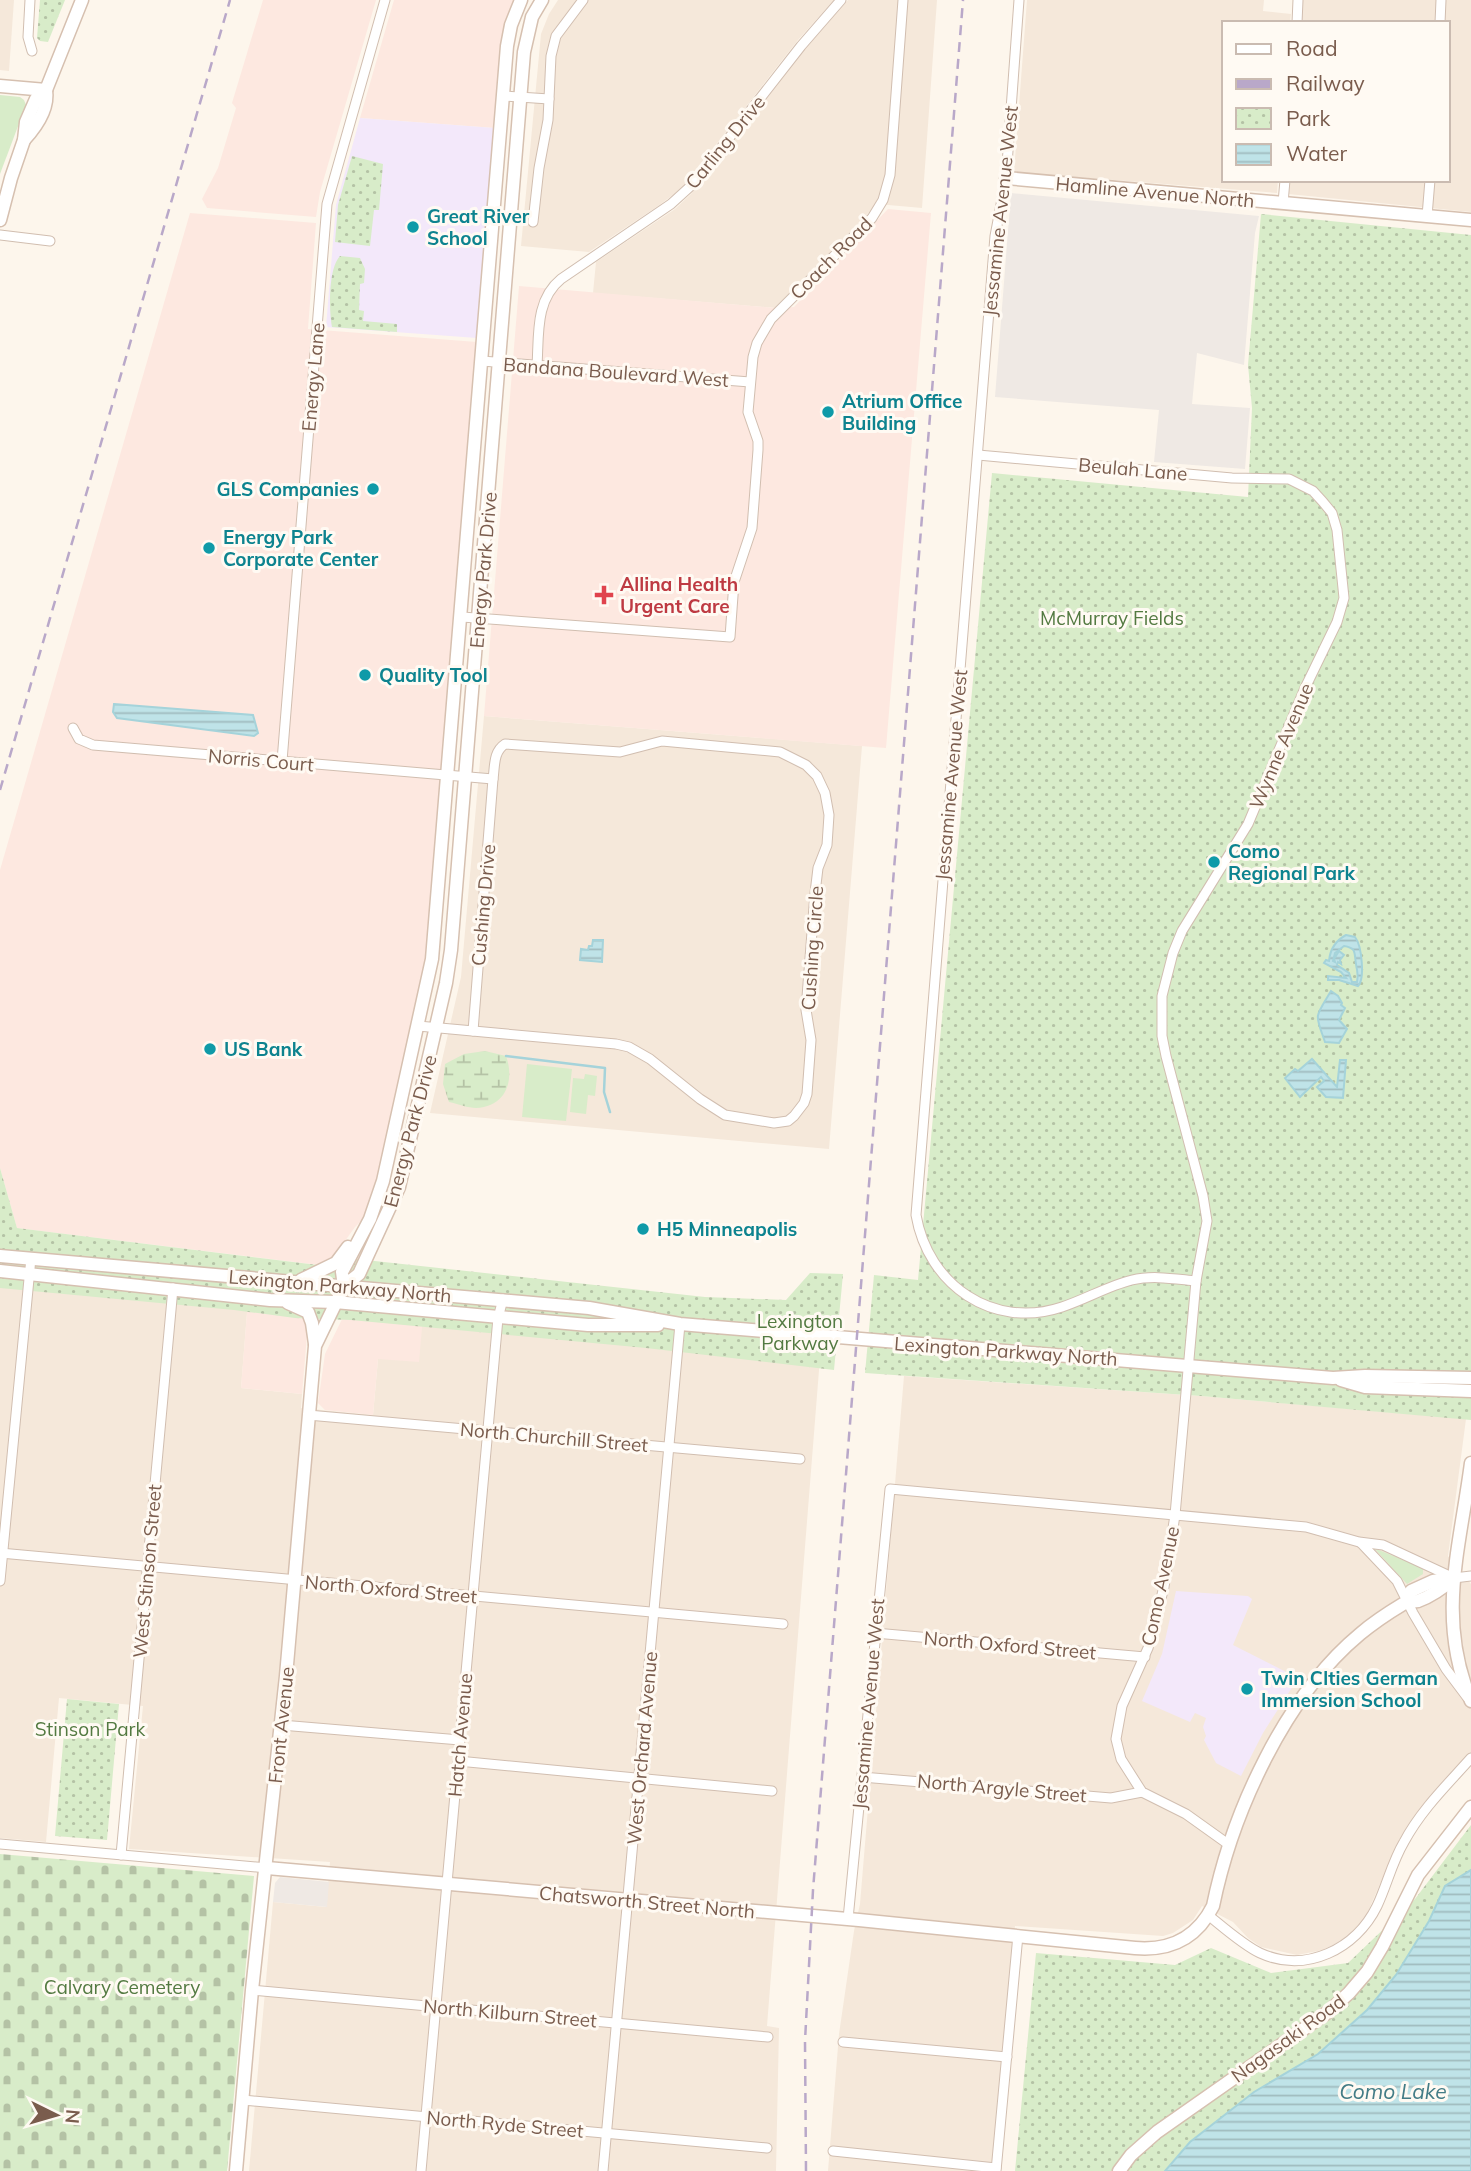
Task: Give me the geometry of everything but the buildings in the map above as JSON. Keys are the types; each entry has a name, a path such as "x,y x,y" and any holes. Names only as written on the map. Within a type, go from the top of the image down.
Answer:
{"street":[{"path":"30,0 28,37 32,51"},
{"path":"0,220 24,140 26,122 36,99 46,90 82,0"},
{"name":"Energy Lane","path":"282,761 327,204 385,0"},
{"name":"Energy Park Drive","path":"344,1286 359,1274 399,1187 451,950 462,617 507,46 511,25 522,0"},
{"name":"Energy Park Drive","path":"344,1286 342,1272 366,1226 383,1181 432,959 479,618 525,40 542,0"},
{"path":"533,222 549,99 551,56 556,36 583,0"},
{"name":"Carling Drive","path":"537,366 541,312 548,292 561,279 671,204 693,184 801,46 841,0"},
{"name":"Coach Road","path":"479,618 730,637 734,582 752,528 758,440 748,412 757,343 768,323 865,226 883,200 890,175 903,0"},
{"name":"Jessamine Avenue West","path":"1019,0 1006,178 995,236 916,1199 918,1228 925,1248 944,1277 972,1299 1002,1310 1027,1313 1062,1307 1135,1279 1155,1277 1196,1281"},
{"path":"1297,21 1298,0"},
{"path":"1440,21 1441,0"},
{"path":"0,86 46,90"},
{"path":"503,96 549,99"},
{"name":"Hamline Avenue North","path":"1006,178 1471,220"},
{"path":"1283,203 1285,182"},
{"path":"1427,216 1430,182"},
{"path":"0,235 50,241"},
{"name":"Bandana Boulevard West","path":"482,361 750,382"},
{"name":"Beulah Lane","path":"978,455 1232,478 1289,479"},
{"name":"Wynne Avenue","path":"1189,1351 1196,1281 1207,1221 1162,1036 1163,996 1167,973 1182,931 1248,824 1305,688 1337,622 1344,598 1340,545 1332,513 1313,491 1289,479"},
{"path":"462,617 479,618"},
{"name":"Norris Court","path":"73,728 79,739 93,745 457,777"},
{"name":"Cushing Circle","path":"418,1026 629,1047 649,1058 717,1111 735,1118 781,1123 788,1121 800,1110 807,1094 811,1040 806,1010 815,893 818,868 827,845 829,815 822,784 812,770 780,752 719,746 656,742 632,751 620,752 505,744 498,749 493,779"},
{"path":"457,777 493,779"},
{"name":"Cushing Drive","path":"473,1031 493,779"},
{"path":"297,1281 336,1263 366,1226"},
{"name":"Lexington Parkway North","path":"0,1256 503,1299 589,1308 680,1324 1334,1378 1471,1378"},
{"path":"0,1581 31,1258"},
{"name":"Lexington Parkway North","path":"0,1271 498,1318 612,1326 680,1324"},
{"name":"Front Avenue","path":"236,2171 252,1990 281,1725 315,1346 344,1286"},
{"name":"West Stinson Street","path":"121,1855 173,1288"},
{"path":"278,1299 308,1312 313,1323 315,1346"},
{"name":"Hatch Avenue","path":"421,2171 498,1318 503,1299"},
{"name":"West Orchard Avenue","path":"603,2171 680,1324"},
{"name":"Como Avenue","path":"1142,1792 1121,1759 1116,1739 1122,1706 1145,1657 1164,1587 1175,1515 1189,1351"},
{"name":"Lexington Parkway North","path":"1334,1378 1365,1387 1471,1391"},
{"name":"North Churchill Street","path":"309,1415 800,1459"},
{"path":"1471,1463 1451,1614 1454,1646 1471,1702"},
{"name":"Jessamine Avenue West","path":"848,1919 890,1489 1175,1515"},
{"path":"1175,1515 1306,1527 1359,1542 1383,1545 1454,1578 1471,1576"},
{"path":"1359,1542 1397,1581 1446,1668 1471,1702"},
{"name":"North Oxford Street","path":"1,1553 783,1624"},
{"name":"Chatsworth Street North","path":"0,1844 848,1919 1150,1949 1181,1942 1195,1931 1208,1915 1213,1906 1228,1843 1279,1734 1327,1666 1359,1635 1407,1602 1411,1591 1433,1581 1454,1578"},
{"name":"North Oxford Street","path":"875,1633 1145,1657"},
{"path":"281,1725 460,1740"},
{"path":"1208,1915 1259,1953 1269,1956 1295,1960 1309,1958 1324,1955 1346,1945 1363,1928 1377,1906 1403,1842 1416,1822 1471,1758"},
{"path":"458,1761 772,1791"},
{"name":"North Argyle Street","path":"862,1777 1111,1798 1142,1792"},
{"path":"1142,1792 1186,1814 1228,1843"},
{"name":"Nagasaki Road","path":"1119,2171 1131,2155 1157,2132 1328,2012 1349,1993 1374,1962 1418,1875 1471,1807"},
{"path":"833,2151 996,2170 1018,1935"},
{"name":"North Kilburn Street","path":"252,1990 768,2037"},
{"path":"843,2042 1007,2057"},
{"name":"North Ryde Street","path":"243,2100 767,2148"}],"shaded area":[{"path":"0,0 14,0 9,71 0,70"},
{"path":"263,0 376,0 320,192 316,217 207,208 202,199 218,168 236,108 232,103"},
{"path":"394,0 515,0 502,34 495,128 360,118"},
{"path":"558,0 834,0 798,40 682,188 589,252 521,246 541,34"},
{"path":"848,0 937,0 922,208 877,204 776,308 593,293 596,262 675,209 691,194 804,50"},
{"path":"1027,0 1264,0 1263,11 1291,14 1290,21 1222,21 1222,182 1278,182 1277,193 1014,172"},
{"path":"1303,0 1471,0 1471,212 1288,194 1289,182 1450,182 1450,21 1301,21"},
{"path":"360,118 495,128 477,338 326,327 336,205"},
{"path":"1011,193 1259,216 1255,233 1244,365 1197,353 1192,404 1250,408 1245,469 1154,462 1159,410 995,397"},
{"path":"888,209 931,213 886,748 484,716 519,286 776,308 794,307"},
{"path":"190,213 316,223 308,329 477,342 426,965 377,1187 365,1217 327,1266 17,1228 0,1168 0,870"},
{"path":"484,716 862,746 829,1149 430,1113 461,977"},
{"path":"0,1276 248,1300 241,1388 302,1394 301,1408 373,1415 378,1359 423,1316 821,1345 767,2026 779,2028 776,2171 249,2171 273,1902 326,1907 330,1862 129,1849 143,1706 59,1698 46,1842 0,1838"},
{"path":"248,1300 296,1309 308,1323 302,1394 241,1388"},
{"path":"345,1313 423,1316 419,1362 378,1359 373,1415 325,1410 318,1403 325,1354"},
{"path":"904,1376 1201,1396 1466,1419 1448,1556 1471,1584 1471,1757 1466,1757 1409,1824 1400,1838 1363,1923 1344,1939 1323,1950 1297,1955 1261,1947 1233,1922 1202,1906 1193,1920 1163,1936 1015,1926 991,2171 828,2171 839,2034 860,1904"},
{"path":"1176,1591 1248,1596 1252,1599 1233,1645 1298,1678 1263,1733 1241,1776 1216,1763 1204,1740 1206,1736 1203,1727 1206,1718 1195,1713 1190,1722 1142,1701 1162,1654"},
{"path":"280,1877 329,1882 327,1907 273,1902 275,1883"}],"green space":[{"path":"40,0 65,0 48,42 37,38"},
{"path":"0,95 20,97 26,105 0,174"},
{"path":"352,156 383,164 379,210 374,210 370,246 335,242 338,205"},
{"name":"Como Regional Park","path":"1261,214 1471,235 1471,1420 1201,1396 865,1373 874,1275 918,1280 992,473 1248,497 1252,408 1248,365"},
{"path":"340,256 360,258 365,269 364,283 360,284 359,310 364,311 363,321 397,324 397,332 332,327 331,279"},
{"path":"485,1051 506,1056 509,1074 506,1091 495,1103 476,1108 449,1102 443,1084 445,1064 464,1054"},
{"path":"527,1064 572,1069 566,1121 522,1117"},
{"path":"585,1074 597,1076 595,1096 588,1095 586,1114 570,1112 573,1078 584,1079"},
{"name":"Lexington Parkway","path":"0,1168 17,1228 326,1266 338,1257 705,1297 786,1300 810,1273 843,1274 834,1370 646,1348 351,1320 295,1318 0,1288"},
{"path":"1374,1548 1423,1568 1423,1574 1407,1584"},
{"name":"Stinson Park","path":"67,1699 119,1704 107,1840 55,1836"},
{"path":"1471,1825 1471,2171 1015,2171 1036,1953 1175,1965 1211,1948 1271,1973 1348,1963 1415,1899"},
{"name":"Calvary Cemetery","path":"0,1854 254,1876 227,2171 0,2171"}],"water":[{"path":"114,704 253,715 258,733 254,736 117,718 113,712"},
{"path":"1346,935 1355,937 1359,947 1362,970 1358,986 1339,980 1328,980 1328,976 1346,978 1341,972 1324,963 1329,961 1334,946","holes":["1344,946 1355,954 1357,982 1352,982 1349,973 1337,965 1338,962 1341,964 1340,960 1344,955 1339,951 1335,962 1333,961 1335,953"]},
{"path":"593,940 603,940 602,962 580,960 581,949 588,950"},
{"path":"1331,991 1338,996 1345,1008 1339,1020 1347,1029 1339,1043 1325,1042 1318,1021 1319,1012"},
{"path":"1312,1059 1337,1087 1340,1060 1346,1060 1343,1098 1326,1097 1317,1087 1324,1081 1321,1077 1300,1097 1285,1078"},
{"name":"Como Lake","path":"1471,1870 1471,2171 1165,2171 1190,2142 1254,2092 1318,2054 1367,2010 1396,1975 1429,1921 1445,1886"}],"waterway":[{"path":"506,1056 605,1068 604,1092 610,1112"}],"railway":[{"path":"0,790 230,0"},
{"path":"806,2171 805,2041 813,1890 963,0"}],"place":[{"name":"Great River School","path":"413,227"},
{"name":"Atrium Office Building","path":"828,412"},
{"name":"GLS Companies","path":"373,489"},
{"name":"Energy Park Corporate Center","path":"209,548"},
{"name":"Allina Health Urgent Care","path":"604,595"},
{"name":"Quality Tool","path":"365,675"},
{"name":"Como Regional Park","path":"1214,862"},
{"name":"US Bank","path":"210,1049"},
{"name":"H5 Minneapolis","path":"643,1229"},
{"name":"Twin CIties German Immersion School","path":"1247,1689"}],"park label":[{"name":"McMurray Fields","path":"1112,618"}]}
